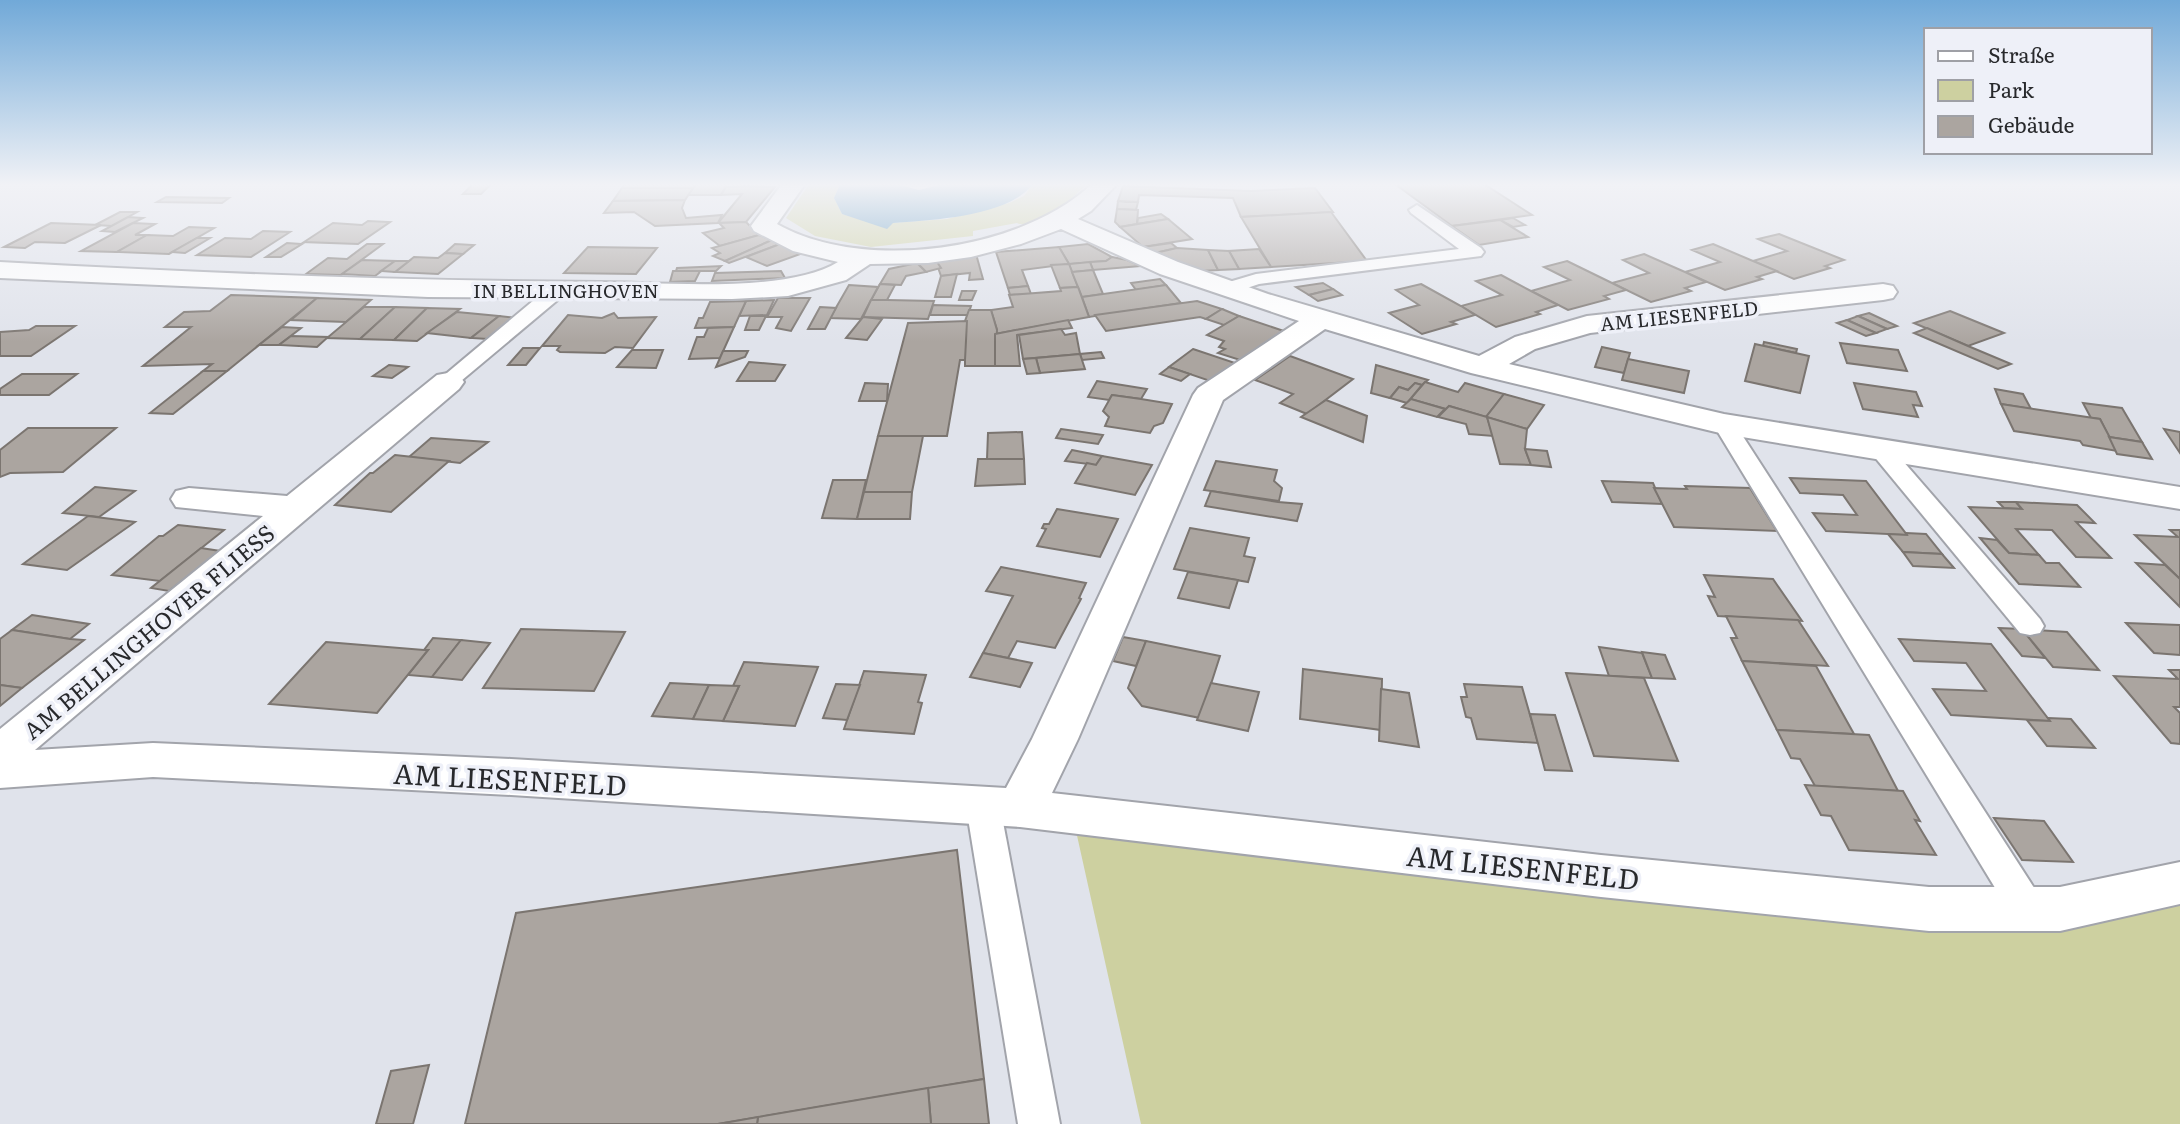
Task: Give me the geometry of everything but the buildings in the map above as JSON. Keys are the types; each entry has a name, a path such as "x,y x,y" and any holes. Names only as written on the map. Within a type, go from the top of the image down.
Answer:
{"street":[{"path":"779,236 817,250 865,256 904,256 965,249 1024,236"},
{"path":"1098,236 1169,268 1226,289 1482,367 1724,424 2180,498"},
{"name":"IN BELLINGHOVEN","path":"0,270 386,288 732,291 788,288 837,274 865,256"},
{"name":"AM LIESENFELD","path":"1482,367 1525,343 1587,325 1883,292"},
{"path":"1002,807 1055,739 1209,395 1321,319"},
{"name":"AM BELLINGHOVER FLIESS","path":"0,754 448,382"},
{"name":"AM BELLINGHOVER FLIESS","path":"189,499 296,508"},
{"name":"AM LIESENFELD","path":"0,770 153,760 511,777 1002,807 1601,876 1929,909 2060,909 2180,883"}],"lane":[{"path":"1226,289 1256,279 1475,252 1454,236"},
{"name":"AM BELLINGHOVER FLIESS","path":"448,382 559,289"},
{"path":"1724,424 2028,908"},
{"path":"1881,450 2030,626"},
{"path":"1002,807 1039,1124"}],"green space":[{"path":"817,236 969,236 871,247"},
{"path":"1074,822 2055,928 2180,904 2180,1124 1141,1124"}]}
